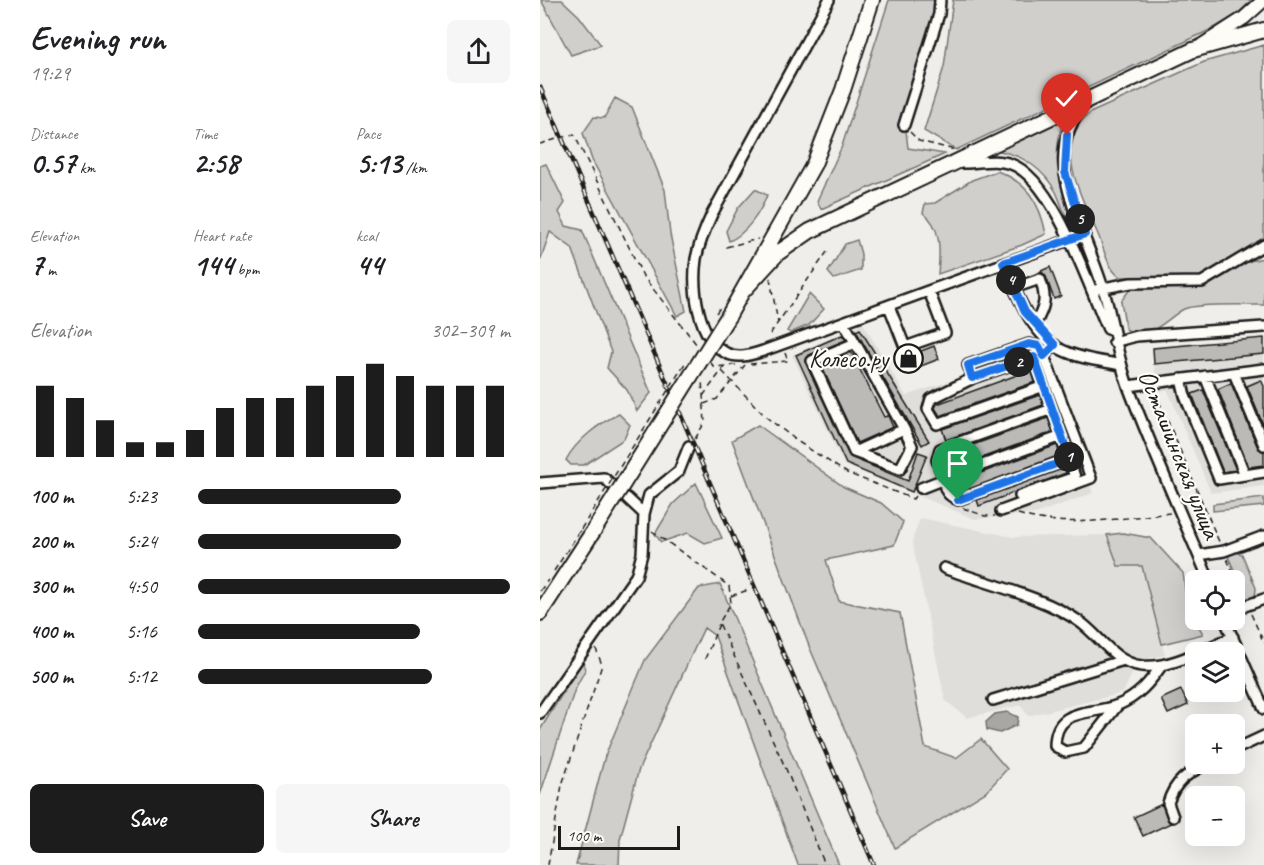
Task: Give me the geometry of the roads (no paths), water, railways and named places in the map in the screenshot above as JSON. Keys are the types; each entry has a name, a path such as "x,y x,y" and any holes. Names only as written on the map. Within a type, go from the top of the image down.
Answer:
{"highway":[{"path":"744,291 819,152 872,0"},
{"path":"540,613 596,527 722,316 778,253 795,240 953,157 1193,50 1264,30"}],"main road":[{"path":"1193,50 1244,18 1264,0"}],"street":[{"path":"829,0 712,214 696,259 699,310 708,333 720,349 734,356 742,356 783,345 1085,234"},
{"path":"904,125 939,14 940,0"},
{"name":"Осташинская улица","path":"1102,91 1085,104 1074,118 1064,153 1068,183 1103,287 1114,342 1128,386 1205,570"},
{"name":"Осташинская улица","path":"953,157 1004,162 1024,171 1045,193 1069,239 1114,342"},
{"path":"1090,291 1131,283 1202,282 1264,245"},
{"path":"1249,254 1264,254"},
{"path":"1003,263 1025,312 1055,345 1074,355 1121,365"},
{"path":"1014,288 1040,279 1046,306 1035,324"},
{"path":"889,306 905,347 945,333 929,291"},
{"path":"844,323 853,344 912,446 900,469 854,452 812,360 853,344"},
{"path":"1114,342 1145,336 1264,327"},
{"path":"972,378 968,365 1029,344 1039,346 1091,478 1001,511"},
{"path":"1044,356 1055,345"},
{"path":"1020,496 1076,477 1034,357 972,378 931,399 928,409 937,424 1044,386"},
{"path":"1128,386 1205,376 1263,372"},
{"path":"1234,373 1264,445"},
{"path":"1205,376 1245,475"},
{"path":"1181,379 1185,396 1219,479 1264,472"},
{"path":"1052,409 940,449 937,460 944,478 944,489 958,500 1070,459"},
{"path":"854,452 904,429"},
{"path":"921,488 1062,436"},
{"path":"540,713 636,576 642,554 644,514 649,495 680,471 692,443"},
{"path":"540,483 604,478 644,514"},
{"path":"1198,555 1223,551 1264,536"},
{"path":"944,568 1054,607 1080,622 1106,647 1124,660 1141,666 1162,665 1233,637"},
{"path":"1245,606 1264,599"},
{"path":"1230,630 1264,709"},
{"path":"993,700 1124,660"},
{"path":"1117,706 1095,709 1061,721 1055,731 1055,746 1065,752 1084,748 1117,706 1143,690 1162,665"},
{"path":"1245,745 1264,736"},
{"path":"1173,817 1168,802 1171,792 1182,777 1188,774"}],"railway":[{"path":"540,87 874,865"}],"place":[{"name":"Колесо.ру","path":"909,358"}]}
